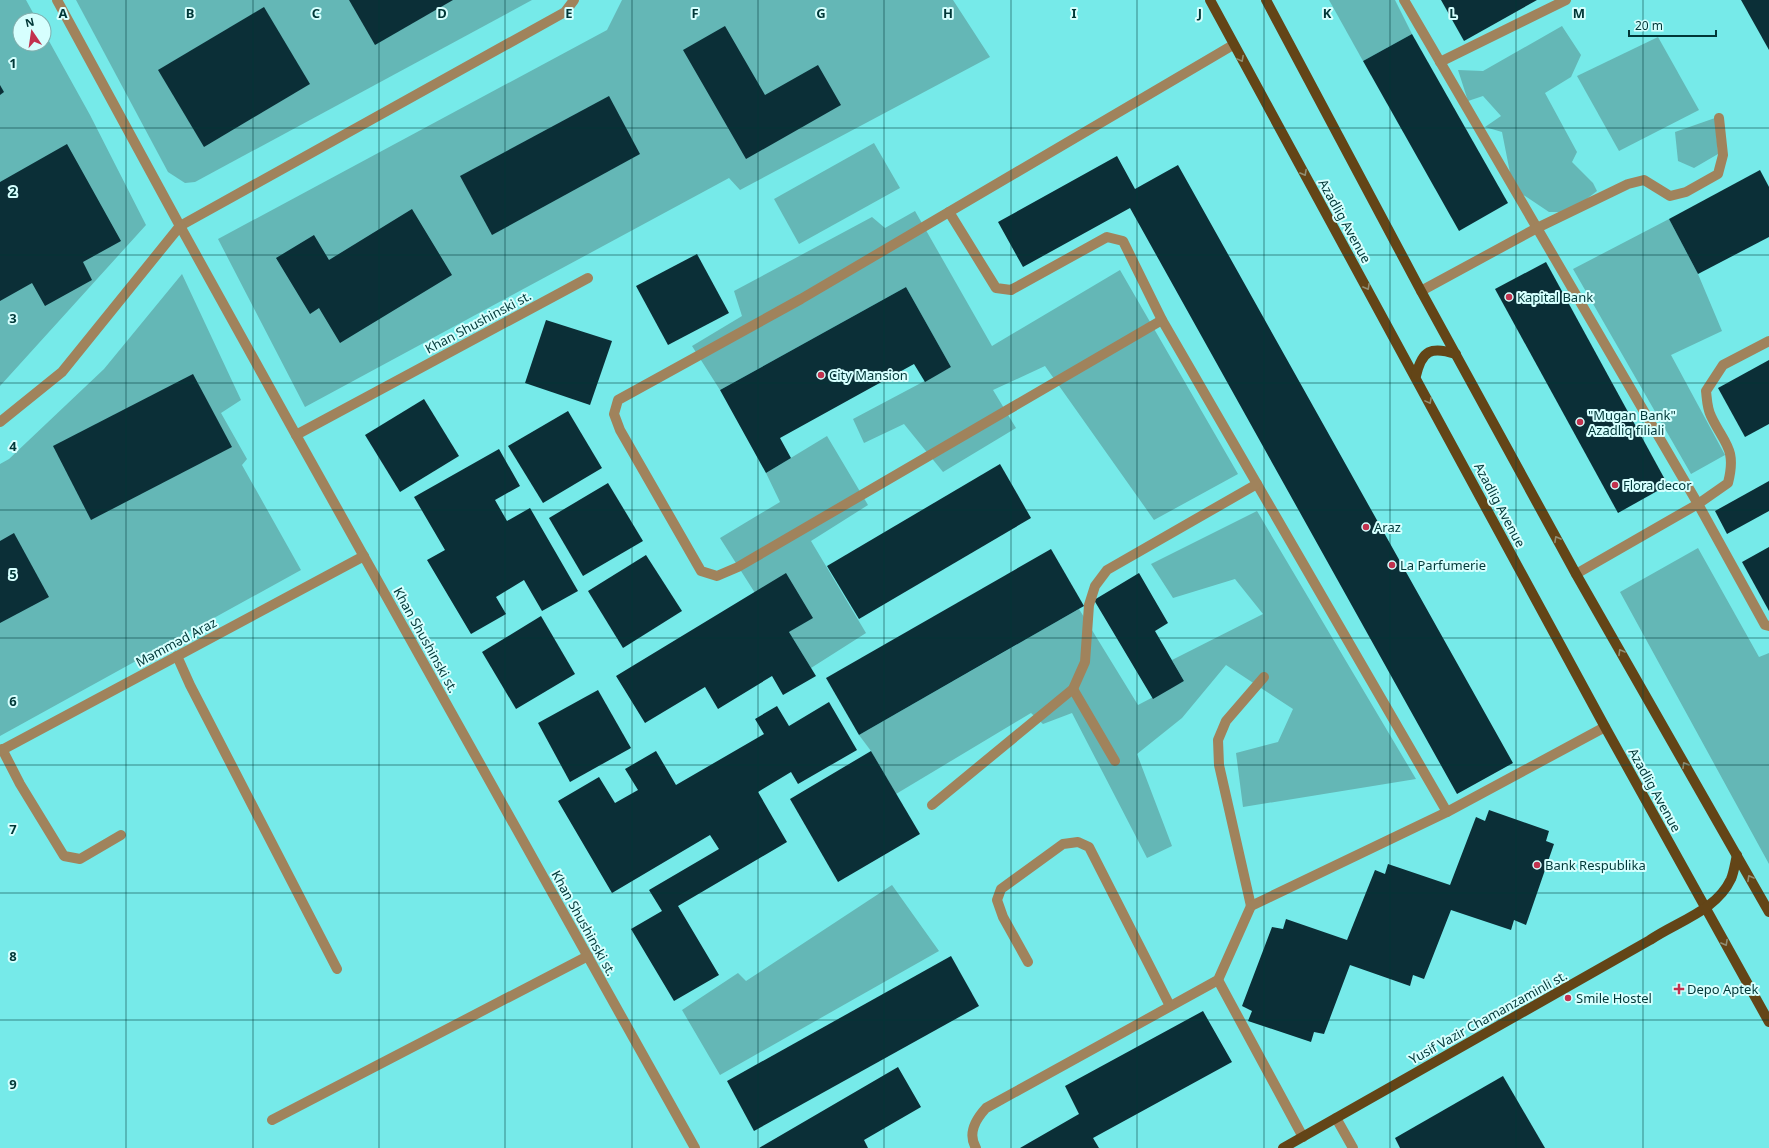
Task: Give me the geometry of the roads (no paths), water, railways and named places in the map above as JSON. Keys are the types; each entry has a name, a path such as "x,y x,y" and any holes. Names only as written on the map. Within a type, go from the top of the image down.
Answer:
{"main road":[{"name":"Azadlig Avenue","path":"1210,0 1416,376 1605,727 1769,1022"},
{"path":"1266,0 1421,291 1576,574 1769,912"},
{"path":"1416,376 1419,360 1429,352 1442,350 1456,354"},
{"name":"Yusif Vazir Chamanzaminli st.","path":"1283,1148 1706,908 1716,901 1728,885 1732,878 1737,855"}],"street":[{"path":"57,0 296,435"},
{"path":"0,422 62,372 180,226 565,12 574,0"},
{"path":"1404,0 1698,504 1765,625 1769,626"},
{"path":"1440,62 1566,0"},
{"path":"1162,320 738,567 717,576 701,571 620,430 614,414 618,400 801,299 1233,44"},
{"path":"1421,291 1537,228 1628,184 1644,180 1670,196 1686,192 1718,174 1723,155 1719,118"},
{"path":"949,212 996,288 1011,290 1107,237 1123,241 1162,320 1447,812"},
{"name":"Khan Shushinski st.","path":"588,278 296,435 695,1148"},
{"path":"1576,574 1698,504 1728,483 1732,468 1730,451 1710,414 1706,391 1724,365 1769,341"},
{"path":"932,805 1073,689 1085,662 1089,605 1095,586 1108,570 1257,484"},
{"name":"Məmməd Araz","path":"1,750 364,556"},
{"path":"177,656 194,692 337,969"},
{"path":"976,1148 973,1129 976,1118 986,1108 1218,980 1251,906 1219,765 1218,740 1226,721 1264,677"},
{"path":"1073,689 1116,761"},
{"path":"1251,906 1447,812 1605,727"},
{"path":"1,750 64,856 80,859 121,835"},
{"path":"1028,962 1003,918 998,900 1001,889 1063,844 1078,842 1089,847 1170,1006"},
{"path":"272,1120 588,956"},
{"path":"1218,980 1303,1137"},
{"path":"1336,1118 1353,1148"}],"place":[{"name":"Kapital Bank","path":"1509,297"},
{"name":"City Mansion","path":"821,375"},
{"name":"\"Mugan Bank\" Azadliq filiali","path":"1580,422"},
{"name":"Flora decor","path":"1615,485"},
{"name":"Araz","path":"1366,527"},
{"name":"La Parfumerie","path":"1392,565"},
{"name":"Bank Respublika","path":"1537,865"},
{"name":"Depo Aptek","path":"1679,989"},
{"name":"Smile Hostel","path":"1568,998"}]}
